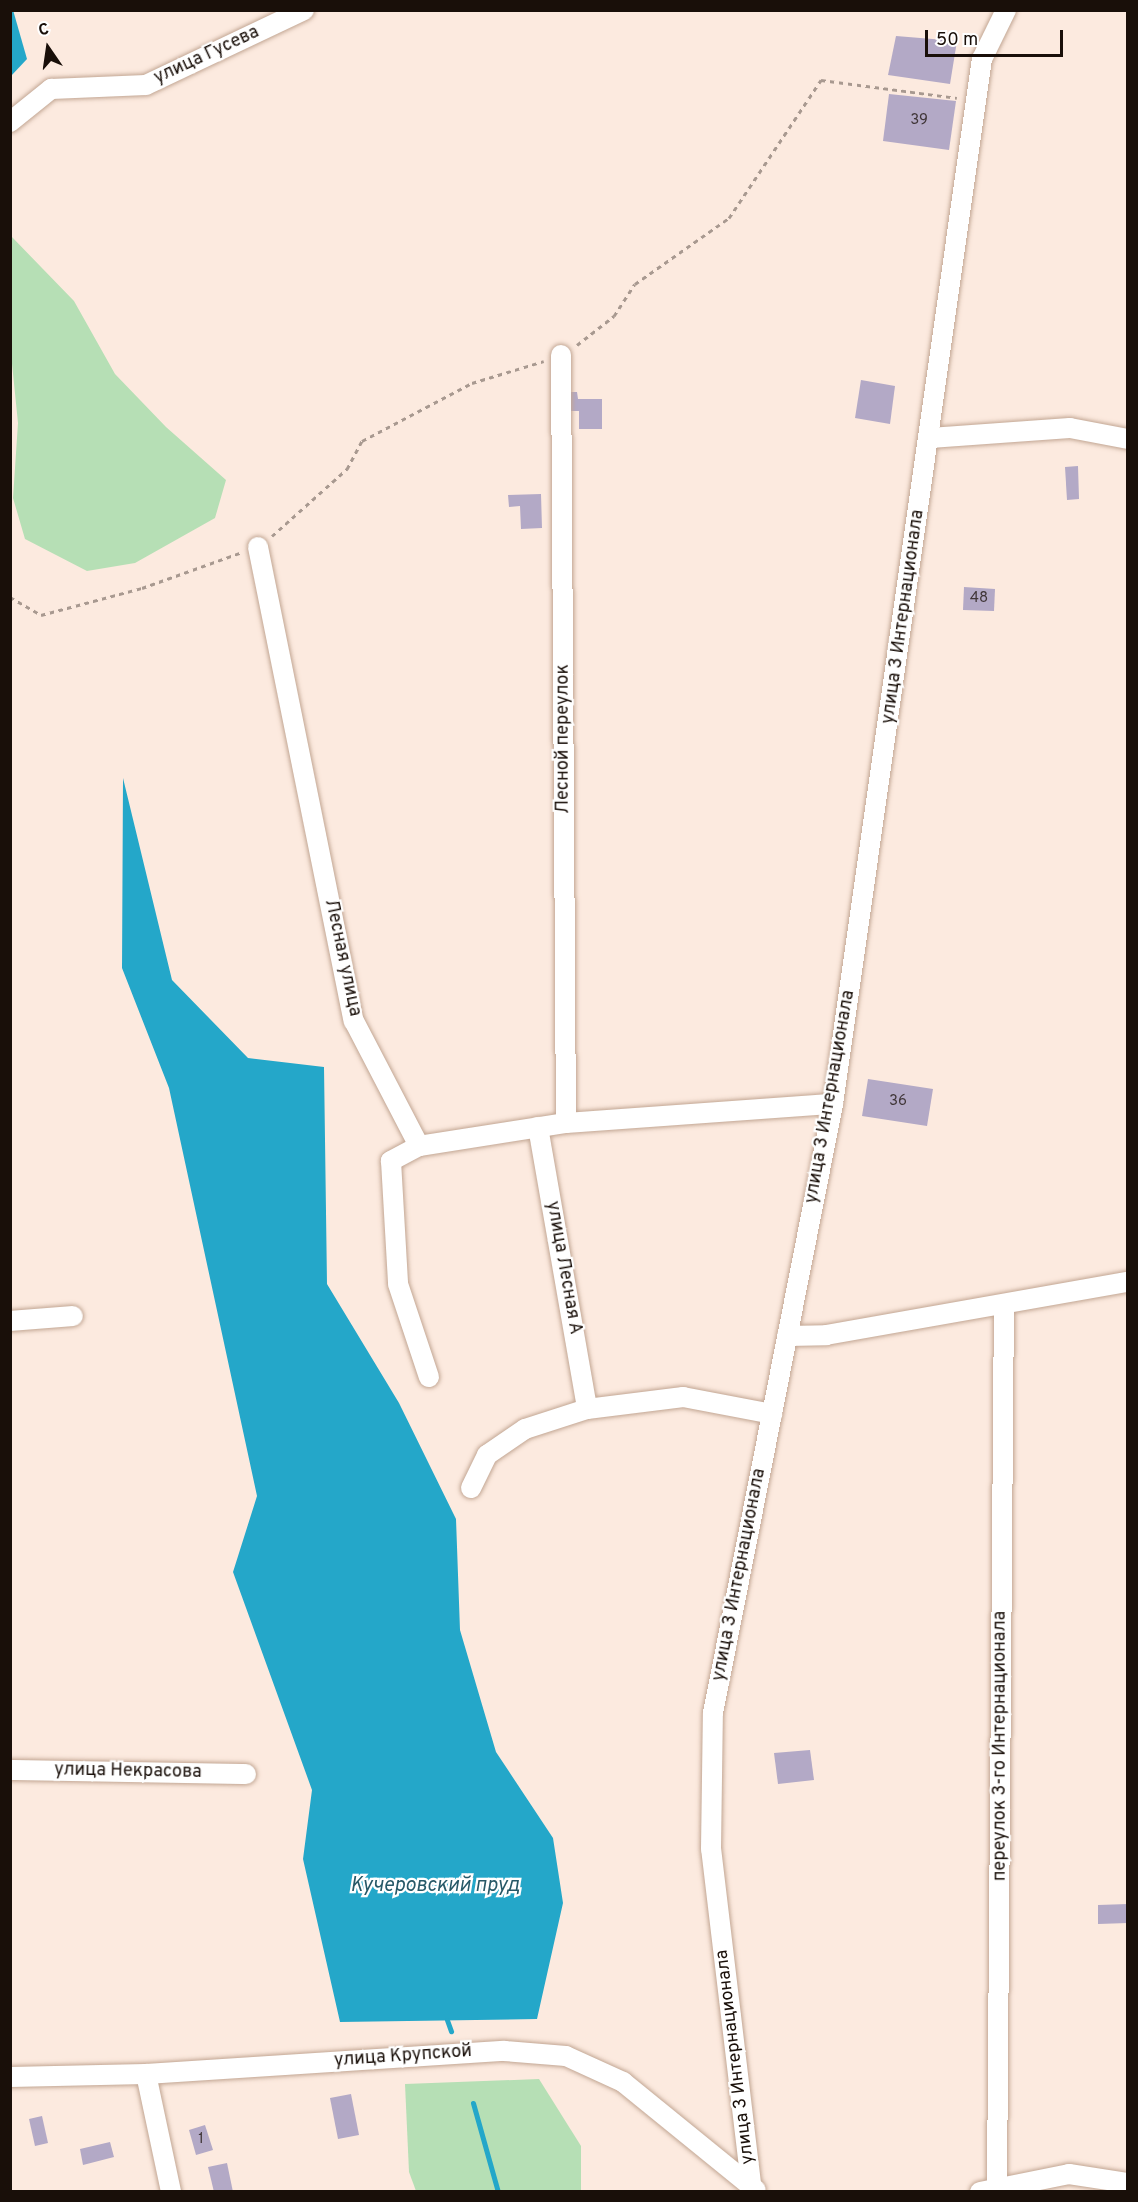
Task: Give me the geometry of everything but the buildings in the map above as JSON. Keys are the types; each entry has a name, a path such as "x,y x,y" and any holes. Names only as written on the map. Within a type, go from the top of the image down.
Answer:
{"street":[{"name":"улица Гусева","path":"10,122 51,89 146,86 304,10"},
{"name":"улица 3 Интернационала","path":"754,2190 711,1849 712,1713 833,1104 930,438 982,59 1006,10"},
{"name":"Лесной переулок","path":"561,355 566,1123"},
{"path":"930,438 1070,428 1128,438"},
{"name":"Лесная улица","path":"258,547 354,1021 418,1146"},
{"path":"429,1377 398,1284 392,1161 418,1146 566,1123 833,1104"},
{"name":"улица Лесная А","path":"538,1127 587,1409"},
{"path":"787,1336 826,1335 1128,1282"},
{"name":"переулок 3-го Интернационала","path":"989,2189 1004,1305"},
{"path":"10,1321 74,1316"},
{"path":"471,1488 487,1455 525,1429 587,1409 683,1397 772,1414"},
{"name":"улица Некрасова","path":"10,1770 246,1774"},
{"name":"улица Крупской","path":"10,2077 146,2073 504,2051 566,2056 623,2082 754,2190"},
{"path":"146,2073 171,2192"},
{"path":"989,2189 1070,2174 1128,2183"}],"path":[{"path":"10,597 41,615 142,588 258,547 300,515 347,469 362,441 471,383 561,355 614,316 635,284 729,218 821,80 977,100"}],"green space":[{"path":"10,235 74,301 115,374 166,427 226,480 215,518 135,563 87,571 25,539 13,498 18,423 10,344"},
{"path":"539,2079 581,2146 581,2191 416,2191 409,2172 405,2084"}],"water":[{"path":"13,10 27,59 11,76 10,11"},
{"name":"Кучеровский пруд","path":"123,778 172,980 248,1058 324,1067 327,1284 399,1403 456,1519 460,1630 496,1752 553,1838 563,1903 537,2019 340,2022 303,1859 312,1790 233,1572 257,1496 169,1088 122,968"}],"waterway":[{"path":"447,2020 451,2031"},
{"path":"473,2103 498,2192"}]}
